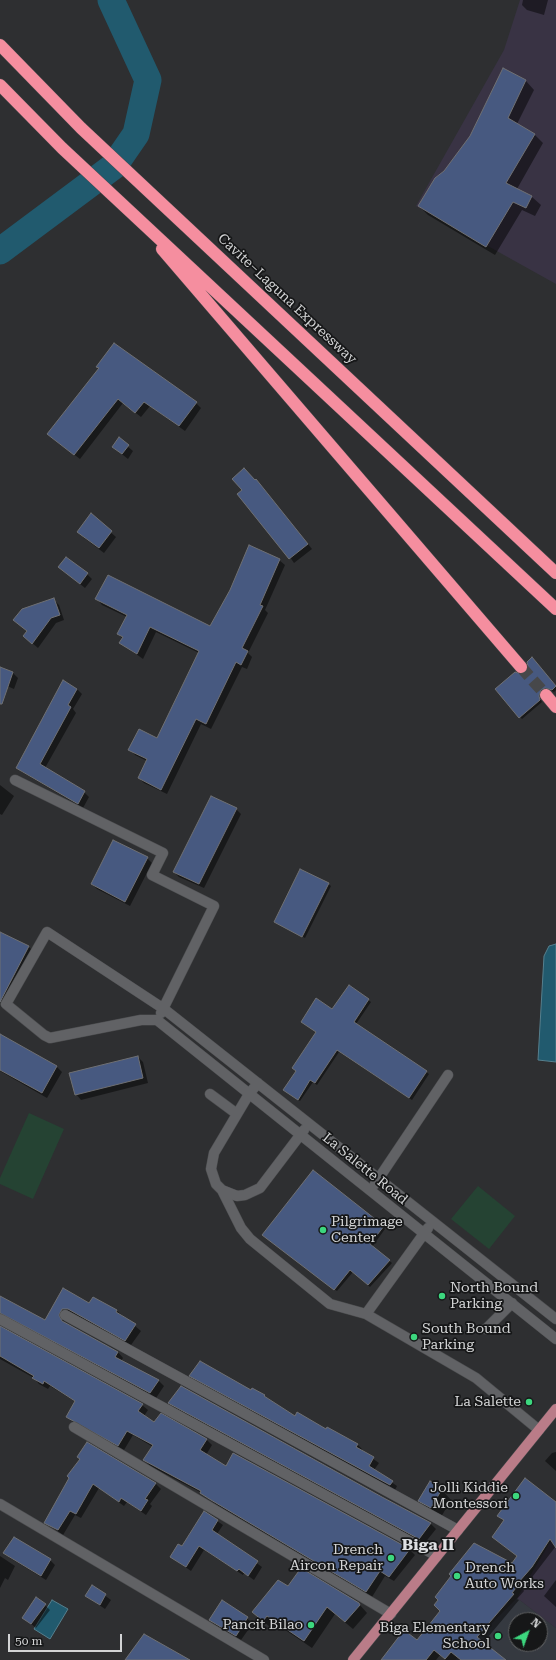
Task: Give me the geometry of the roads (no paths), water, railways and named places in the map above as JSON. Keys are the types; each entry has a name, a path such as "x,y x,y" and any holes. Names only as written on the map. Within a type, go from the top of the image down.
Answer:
{"highway":[{"name":"Cavite–Laguna Expressway","path":"0,44 81,128 556,573"},
{"path":"0,85 62,148 556,609"},
{"path":"122,203 521,667"},
{"path":"546,695 556,707"}],"main road":[{"path":"353,1660 556,1409"}],"street":[{"path":"3,1004 50,1038 141,1020 157,1020 164,1009 214,906 152,875 163,853 14,780"},
{"name":"La Salette Road","path":"3,1004 47,932 164,1009 556,1319"},
{"name":"La Salette Road","path":"157,1020 556,1339"},
{"path":"371,1191 448,1075"},
{"path":"258,1083 249,1094 211,1161 212,1177 222,1190 241,1228 250,1239 330,1304 366,1314 476,1378 539,1430"},
{"path":"210,1094 237,1114"},
{"path":"222,1190 237,1196 253,1192 268,1178 308,1123"},
{"path":"366,1314 432,1221"},
{"path":"486,1329 512,1303"},
{"path":"65,1315 458,1530"},
{"path":"0,1319 437,1556"},
{"path":"74,1427 391,1614"},
{"path":"0,1504 264,1660"}],"water":[{"path":"556,944 556,1062 538,1060 544,956 549,946"},
{"path":"52,1600 68,1609 50,1639 34,1629"}],"waterway":[{"path":"0,251 114,166 136,134 148,80 111,0"}],"tunnel":[{"path":"521,667 546,695"}],"place":[{"name":"Pilgrimage Center","path":"323,1230"},
{"name":"North Bound Parking","path":"442,1296"},
{"name":"South Bound Parking","path":"414,1337"},
{"name":"La Salette","path":"529,1402"},
{"name":"Jolli Kiddie Montessori","path":"516,1496"},
{"name":"Drench Aircon Repair","path":"391,1558"},
{"name":"Drench Auto Works","path":"457,1576"},
{"name":"Pancit Bilao","path":"311,1625"},
{"name":"Biga Elementary School","path":"498,1636"}],"district":[{"name":"Biga II","path":"428,1545"}]}
